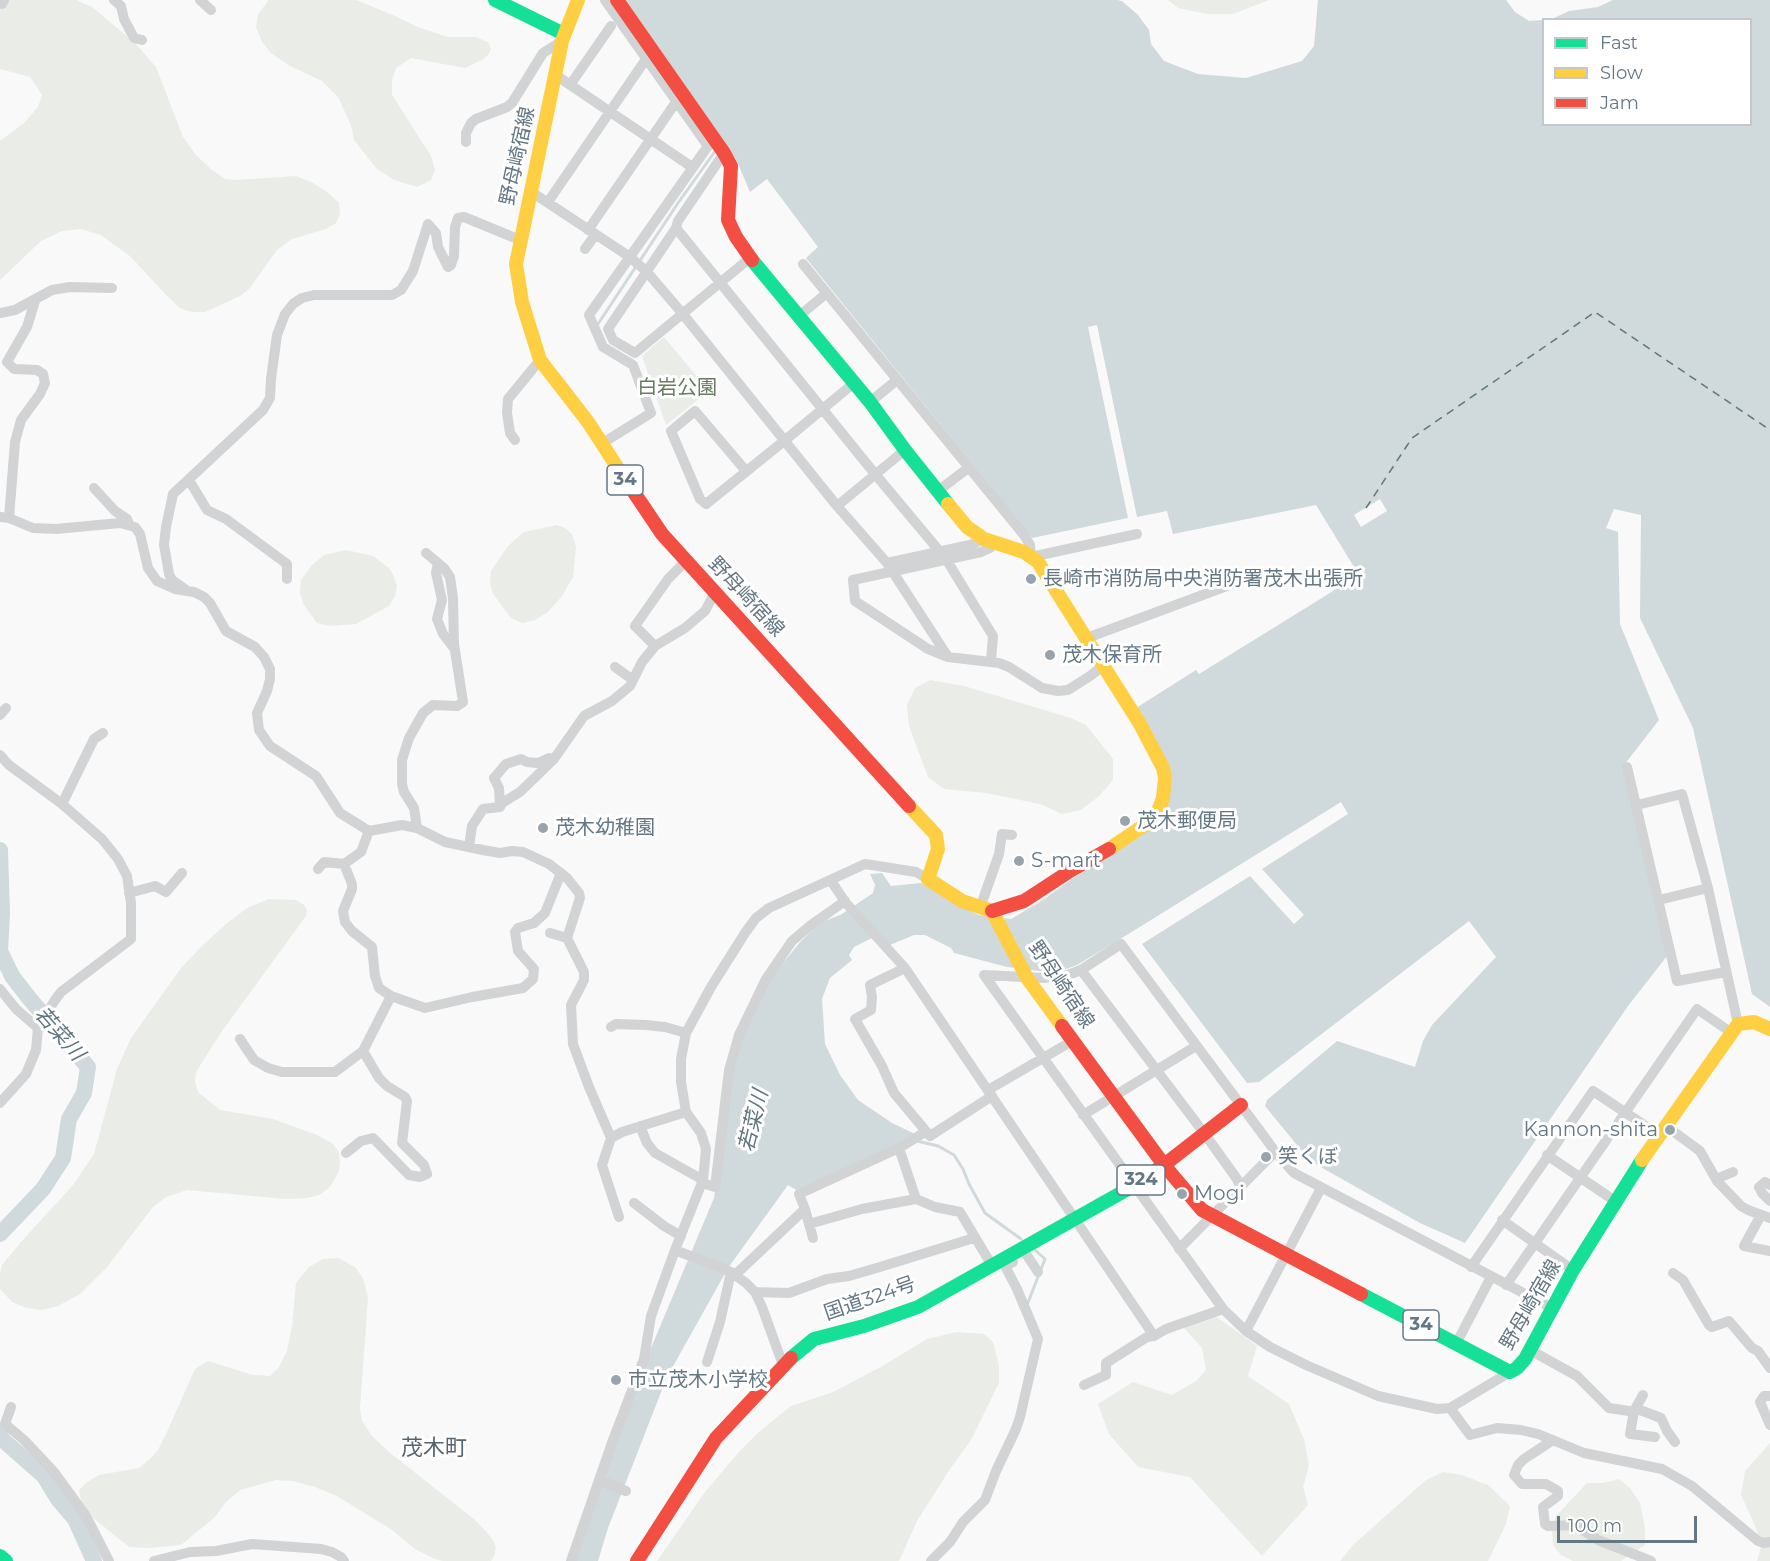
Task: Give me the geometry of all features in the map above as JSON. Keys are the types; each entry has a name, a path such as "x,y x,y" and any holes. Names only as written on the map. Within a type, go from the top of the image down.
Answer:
{"main road":[{"path":"495,0 563,37"},
{"name":"野母崎宿線","path":"578,0 563,37 554,74 516,264 516,275 525,313 540,360 588,422 600,444 662,534 936,835 938,849 928,879"},
{"path":"617,0 724,153 730,166 728,220 750,258 870,402 967,527 990,540 1024,552 1048,576 1140,724 1163,768 1164,788 1159,809 1146,824 1122,842 1024,901 986,910 962,901 928,879"},
{"name":"野母崎宿線","path":"986,910 1024,972 1164,1165 1202,1210 1510,1372 1517,1368 1530,1350 1573,1270 1615,1200 1735,1029"},
{"path":"1735,1029 1754,1022 1770,1029"},
{"name":"国道324号","path":"637,1561 716,1438 783,1365 814,1340 918,1307 1133,1186 1164,1165 1241,1105"},
{"path":"0,1556 7,1561"}],"street":[{"path":"114,0 121,6 124,19 134,38 142,40"},
{"path":"200,0 210,10"},
{"path":"600,444 655,413 633,366 603,347 589,315 632,259 708,146 605,0"},
{"path":"570,85 611,26"},
{"path":"466,142 466,133 471,123 512,103 543,54 563,37"},
{"path":"548,202 646,59"},
{"path":"554,74 692,167"},
{"path":"585,249 591,233 676,102"},
{"path":"724,153 608,329 613,340 635,353 750,258"},
{"path":"530,191 632,259 646,272 682,313 837,506 890,567 948,657"},
{"path":"185,590 172,580 169,574 164,545 172,494 263,410 270,398 277,335 285,314 293,304 314,295 392,295 401,290 413,271 428,224 436,233 438,247 448,267 454,256 455,227 458,218 464,217 520,240"},
{"path":"676,228 943,556 993,636 992,661"},
{"path":"803,264 1024,535 1030,545 1031,557 1137,534"},
{"path":"0,313 15,310 52,290 70,287 112,288"},
{"path":"799,316 827,293"},
{"path":"35,301 27,327 7,362 14,369 38,370 43,374 45,383 21,420 15,442 5,518 26,527 40,529 129,524"},
{"path":"515,440 510,433 507,413 508,399 540,360"},
{"path":"870,402 897,380"},
{"path":"746,471 695,411 671,431 700,499 706,504 854,383"},
{"path":"837,506 905,450"},
{"path":"938,491 968,468"},
{"path":"189,480 207,510 226,519 287,564 287,579"},
{"path":"94,488 138,531 148,567 157,581 204,597 226,631 255,647 268,663 270,679 257,713 258,730 265,741 286,758 311,772 319,780 340,813 369,831 402,825 417,828 445,842 500,854 512,851 523,852 549,864 576,888 580,898 567,938 584,972 584,980 571,1005 573,1044 611,1138 602,1165 619,1217"},
{"path":"990,540 981,552 943,556 890,567 853,580 855,601 928,649 948,657 992,661 1009,667 1036,685 1058,691 1076,686 1102,666"},
{"path":"417,828 414,808 404,792 402,783 402,760 409,738 423,713 433,705 457,706 463,702 454,648 453,598 450,577 444,568 426,554"},
{"path":"655,646 634,626 668,579 686,561"},
{"path":"438,563 436,573 442,600 437,620 438,626 454,648"},
{"path":"1087,638 1251,577"},
{"path":"469,847 471,826 483,809 500,807 554,759 584,716 612,701 630,686 642,662 655,646 685,628 705,611 715,592"},
{"path":"615,667 633,680"},
{"path":"62,804 94,739 103,733"},
{"path":"0,755 9,765 62,804 102,839 118,859 127,876 131,939 61,992 39,1026 36,1050 26,1074 0,1103"},
{"path":"500,807 499,788 494,778 506,764 521,759 533,763 549,758 554,759"},
{"path":"1627,767 1677,981 1726,972"},
{"path":"1637,805 1682,794 1708,888 1726,972 1735,1029"},
{"path":"318,869 324,862 344,864 361,852 369,831"},
{"path":"986,910 1002,834 1012,835"},
{"path":"344,864 352,884 343,911 345,922 372,948 378,986 391,996 425,1008 523,988 533,979 534,969 518,951 515,932 518,928 534,923 545,913 561,873"},
{"path":"571,1561 645,1359 651,1316 702,1182 706,1149 701,1133 686,1112 681,1082 681,1059 686,1033 711,987 756,918 780,901 831,881 865,864 916,872 928,879"},
{"path":"129,893 155,886 166,892 182,873"},
{"path":"831,881 846,902 904,968 1154,1336"},
{"path":"1659,900 1708,888"},
{"path":"640,1126 647,1143 655,1153 702,1182 715,1187 729,1070 738,1035 766,979 792,941 811,925 846,902"},
{"path":"550,933 567,938"},
{"path":"1510,1372 1450,1408 1437,1409 1378,1396 1306,1365 1270,1347 1246,1331 1223,1309 984,975 1024,972 1044,978 1068,975 1081,970 1121,945 1275,1152 1294,1173 1552,1308"},
{"path":"904,968 870,985 871,1010 855,1019 882,1066 894,1093 922,1134 930,1136 990,1093 1074,1040"},
{"path":"1081,970 1204,1133 1237,1179 1240,1187"},
{"path":"0,989 16,1009 39,1026"},
{"path":"240,1040 254,1060 268,1068 282,1072 336,1072 363,1051 391,996"},
{"path":"1506,1285 1698,1009 1735,1029"},
{"path":"611,1028 616,1024 646,1025 686,1033"},
{"path":"1083,1115 1196,1046"},
{"path":"346,1153 361,1141 374,1138 409,1175 420,1177 427,1174 424,1165 402,1143 407,1101 405,1097 379,1078 363,1051"},
{"path":"1471,1267 1593,1091 1625,1112 1700,1151 1716,1179 1741,1206 1765,1217 1744,1246 1770,1251"},
{"path":"611,1138 640,1126 686,1112"},
{"path":"813,1238 799,1194 902,1146 922,1134"},
{"path":"902,1146 916,1199"},
{"path":"1179,1249 1275,1152"},
{"path":"1547,1155 1615,1200"},
{"path":"1716,1179 1733,1172"},
{"path":"1770,1185 1765,1182 1759,1187 1762,1194 1770,1201"},
{"path":"1246,1331 1321,1188"},
{"path":"809,1224 862,1209 916,1199 935,1207 960,1212 991,1264"},
{"path":"634,1203 681,1236"},
{"path":"707,1362 732,1273 805,1209"},
{"path":"1502,1220 1573,1270"},
{"path":"755,1292 789,1293 827,1279 870,1270 974,1238"},
{"path":"931,1561 950,1542 963,1522 986,1500 996,1471 1016,1429 1038,1339 1005,1266 1026,1247 1038,1272"},
{"path":"675,1250 732,1273 755,1292 783,1365"},
{"path":"1672,1273 1683,1280 1712,1328 1729,1321 1752,1348 1758,1351 1770,1368"},
{"path":"1456,1344 1491,1278"},
{"path":"1084,1385 1106,1375 1106,1363 1147,1337 1223,1309"},
{"path":"1530,1350 1577,1376 1605,1406 1640,1410 1661,1418 1675,1442"},
{"path":"1643,1395 1634,1411 1630,1434 1655,1437"},
{"path":"1770,1396 1764,1396 1760,1402 1770,1425"},
{"path":"11,1407 5,1424 24,1440 54,1472 86,1516 109,1561"},
{"path":"1450,1408 1470,1436 1504,1428 1538,1434 1584,1453 1668,1472 1692,1485 1751,1536 1764,1543 1770,1542"},
{"path":"1553,1440 1524,1459 1518,1465 1514,1475 1522,1484 1546,1484 1558,1491 1558,1496 1543,1507 1545,1524 1548,1526 1575,1525 1599,1540 1651,1561"},
{"path":"600,1481 626,1491"},
{"path":"0,1543 7,1561"},
{"path":"154,1561 190,1552 216,1551 252,1544 332,1552 344,1561"}],"green space":[{"path":"0,0 76,0 92,7 135,43 156,67 183,137 196,155 212,170 225,179 296,176 311,182 326,191 339,203 340,214 336,223 326,229 292,239 277,250 249,289 240,296 205,312 191,312 180,308 131,257 101,235 81,229 62,231 41,241 0,280 0,141 24,123 38,107 42,95 30,77 0,69"},
{"path":"269,0 356,0 418,27 448,37 475,37 488,42 491,49 489,54 465,68 411,58 396,68 392,80 392,95 431,156 435,170 431,180 417,187 394,180 376,168 354,140 351,125 338,97 322,81 290,66 271,53 262,42 256,27 258,14"},
{"path":"1168,0 1269,0 1233,14 1207,14 1178,8"},
{"name":"白岩公園","path":"664,337 709,391 666,425 642,356"},
{"path":"557,525 572,534 576,547 573,577 562,596 548,612 535,620 522,623 511,618 493,594 490,583 491,571 508,546 524,532"},
{"path":"346,550 373,556 389,568 397,586 395,596 389,606 356,624 330,626 317,623 304,605 300,593 301,580 311,566 324,555"},
{"path":"930,680 964,686 1071,718 1086,725 1113,759 1113,780 1098,797 1081,810 1062,814 1043,805 1016,799 986,793 944,789 928,777 909,726 907,705 915,688"},
{"path":"269,899 296,900 304,905 307,910 306,916 222,1031 196,1072 195,1082 198,1092 220,1110 273,1119 317,1135 333,1144 339,1152 340,1162 339,1171 329,1188 319,1195 307,1198 286,1199 187,1190 166,1197 153,1207 107,1267 80,1294 58,1306 42,1310 27,1308 12,1302 0,1289 2,1265 73,1185 94,1154 117,1069 131,1038 181,968 201,947 247,908"},
{"path":"338,1258 355,1267 363,1278 368,1298 360,1408 362,1421 372,1436 389,1452 475,1520 491,1537 496,1546 491,1561 435,1559 415,1549 392,1530 337,1496 293,1481 276,1480 240,1490 225,1503 215,1517 181,1545 129,1547 92,1517 81,1500 79,1490 99,1475 139,1468 150,1459 158,1450 167,1432 195,1369 208,1361 253,1375 270,1376 279,1367 287,1351 296,1283 309,1267 323,1259"},
{"path":"1214,1315 1257,1346 1248,1376 1289,1404 1304,1439 1309,1466 1303,1487 1308,1505 1262,1556 1190,1477 1138,1467 1109,1434 1098,1404 1133,1382 1172,1395 1196,1381 1206,1370 1202,1348 1183,1327"},
{"path":"957,1332 984,1334 993,1342 999,1366 999,1383 971,1440 917,1521 899,1561 657,1561 705,1492 739,1452 760,1431 791,1406 833,1392 927,1339"},
{"path":"1770,1443 1770,1561 1757,1561 1761,1547 1756,1528 1741,1495 1745,1471"},
{"path":"1443,1472 1462,1475 1488,1485 1510,1506 1506,1524 1488,1561 1340,1561 1353,1545 1426,1480"},
{"path":"1619,1479 1630,1488 1640,1503 1645,1528 1645,1545 1621,1561 1573,1561 1561,1555 1553,1545 1552,1528 1556,1516 1587,1483 1602,1483"}],"water":[{"path":"625,0 1117,0 1122,1 1138,15 1149,30 1151,44 1164,61 1198,74 1246,78 1302,61 1314,46 1318,0 1506,0 1515,12 1529,21 1542,20 1542,126 1752,126 1752,18 1554,18 1569,11 1598,7 1613,0 1770,0 1770,1007 1752,994 1693,728 1640,618 1641,515 1614,509 1606,528 1618,532 1620,624 1659,720 1624,765 1667,956 1628,1006 1465,1243 1420,1223 1310,1161 1265,1106 1267,1100 1337,1041 1415,1067 1423,1041 1432,1025 1496,957 1469,921 1259,1082 1247,1083 1142,944 1250,876 1294,924 1304,915 1262,869 1348,814 1341,802 1077,965 1055,973 1007,967 954,953 951,948 925,935 914,935 890,945 880,934 854,947 849,955 852,960 830,978 822,999 825,1044 840,1075 858,1100 892,1123 915,1134 903,1142 798,1191 788,1185 728,1268 667,1377 608,1528 598,1561 574,1561 651,1348 714,1198 734,1062 745,1028 774,974 801,941 820,923 842,914 873,893 875,885 870,874 882,873 891,886 921,883 978,915 1011,919 1142,835 1171,788 1136,708 1196,670 1199,674 1359,575 1316,505 1173,534 1167,511 1137,517 1097,325 1088,327 1128,518 1032,538 806,258 818,247 767,179 750,192 736,159"}],"pier":[{"path":"1380,499 1387,511 1361,527 1354,515"}],"waterway":[{"path":"598,324 716,150"},
{"name":"若菜川","path":"0,850 2,913 0,951 12,976 88,1067 84,1093 69,1119 63,1158 43,1189 0,1234"},
{"path":"917,1141 938,1146 954,1155 985,1213 1021,1239"},
{"path":"1027,1305 1045,1259 1035,1250"},
{"name":"若菜川","path":"0,1434 3,1440 44,1476 58,1499 75,1519 94,1561"}],"ferry route":[{"path":"1366,508 1412,438 1595,312 1770,430"}],"traffic: fast":[{"path":"495,0 564,34"},
{"path":"752,260 870,402 948,504"},
{"path":"1361,1294 1510,1372 1525,1359 1573,1270 1642,1160"},
{"path":"791,1358 814,1339 864,1326 918,1307 1128,1189"},
{"path":"0,1556 6,1561"}],"traffic: slow":[{"path":"578,0 562,41 516,264 522,302 540,360 588,422 621,473"},
{"path":"948,504 967,527 984,539 1024,552 1038,562 1140,724 1163,768 1165,778 1163,798 1159,809 1146,824 1109,849"},
{"path":"909,806 936,835 938,849 928,879 962,901 992,911 1027,978 1062,1026"},
{"path":"1642,1160 1738,1024 1754,1022 1770,1029"}],"traffic: jam":[{"path":"617,0 731,166 728,220 736,237 752,260"},
{"path":"621,473 662,534 909,806"},
{"path":"992,911 1024,901 1109,849"},
{"path":"1062,1026 1164,1165 1202,1210 1361,1294"},
{"path":"1128,1189 1164,1165 1241,1105"},
{"path":"637,1561 716,1438 791,1358"}],"place":[{"name":"長崎市消防局中央消防署茂木出張所","path":"1031,579"},
{"name":"茂木保育所","path":"1050,655"},
{"name":"茂木郵便局","path":"1125,821"},
{"name":"茂木幼稚園","path":"543,828"},
{"name":"S-mart","path":"1019,861"},
{"name":"Kannon-shita","path":"1670,1130"},
{"name":"笑くぼ","path":"1266,1157"},
{"name":"Mogi","path":"1182,1194"},
{"name":"市立茂木小学校","path":"616,1380"}],"district":[{"name":"茂木町","path":"434,1449"}]}
